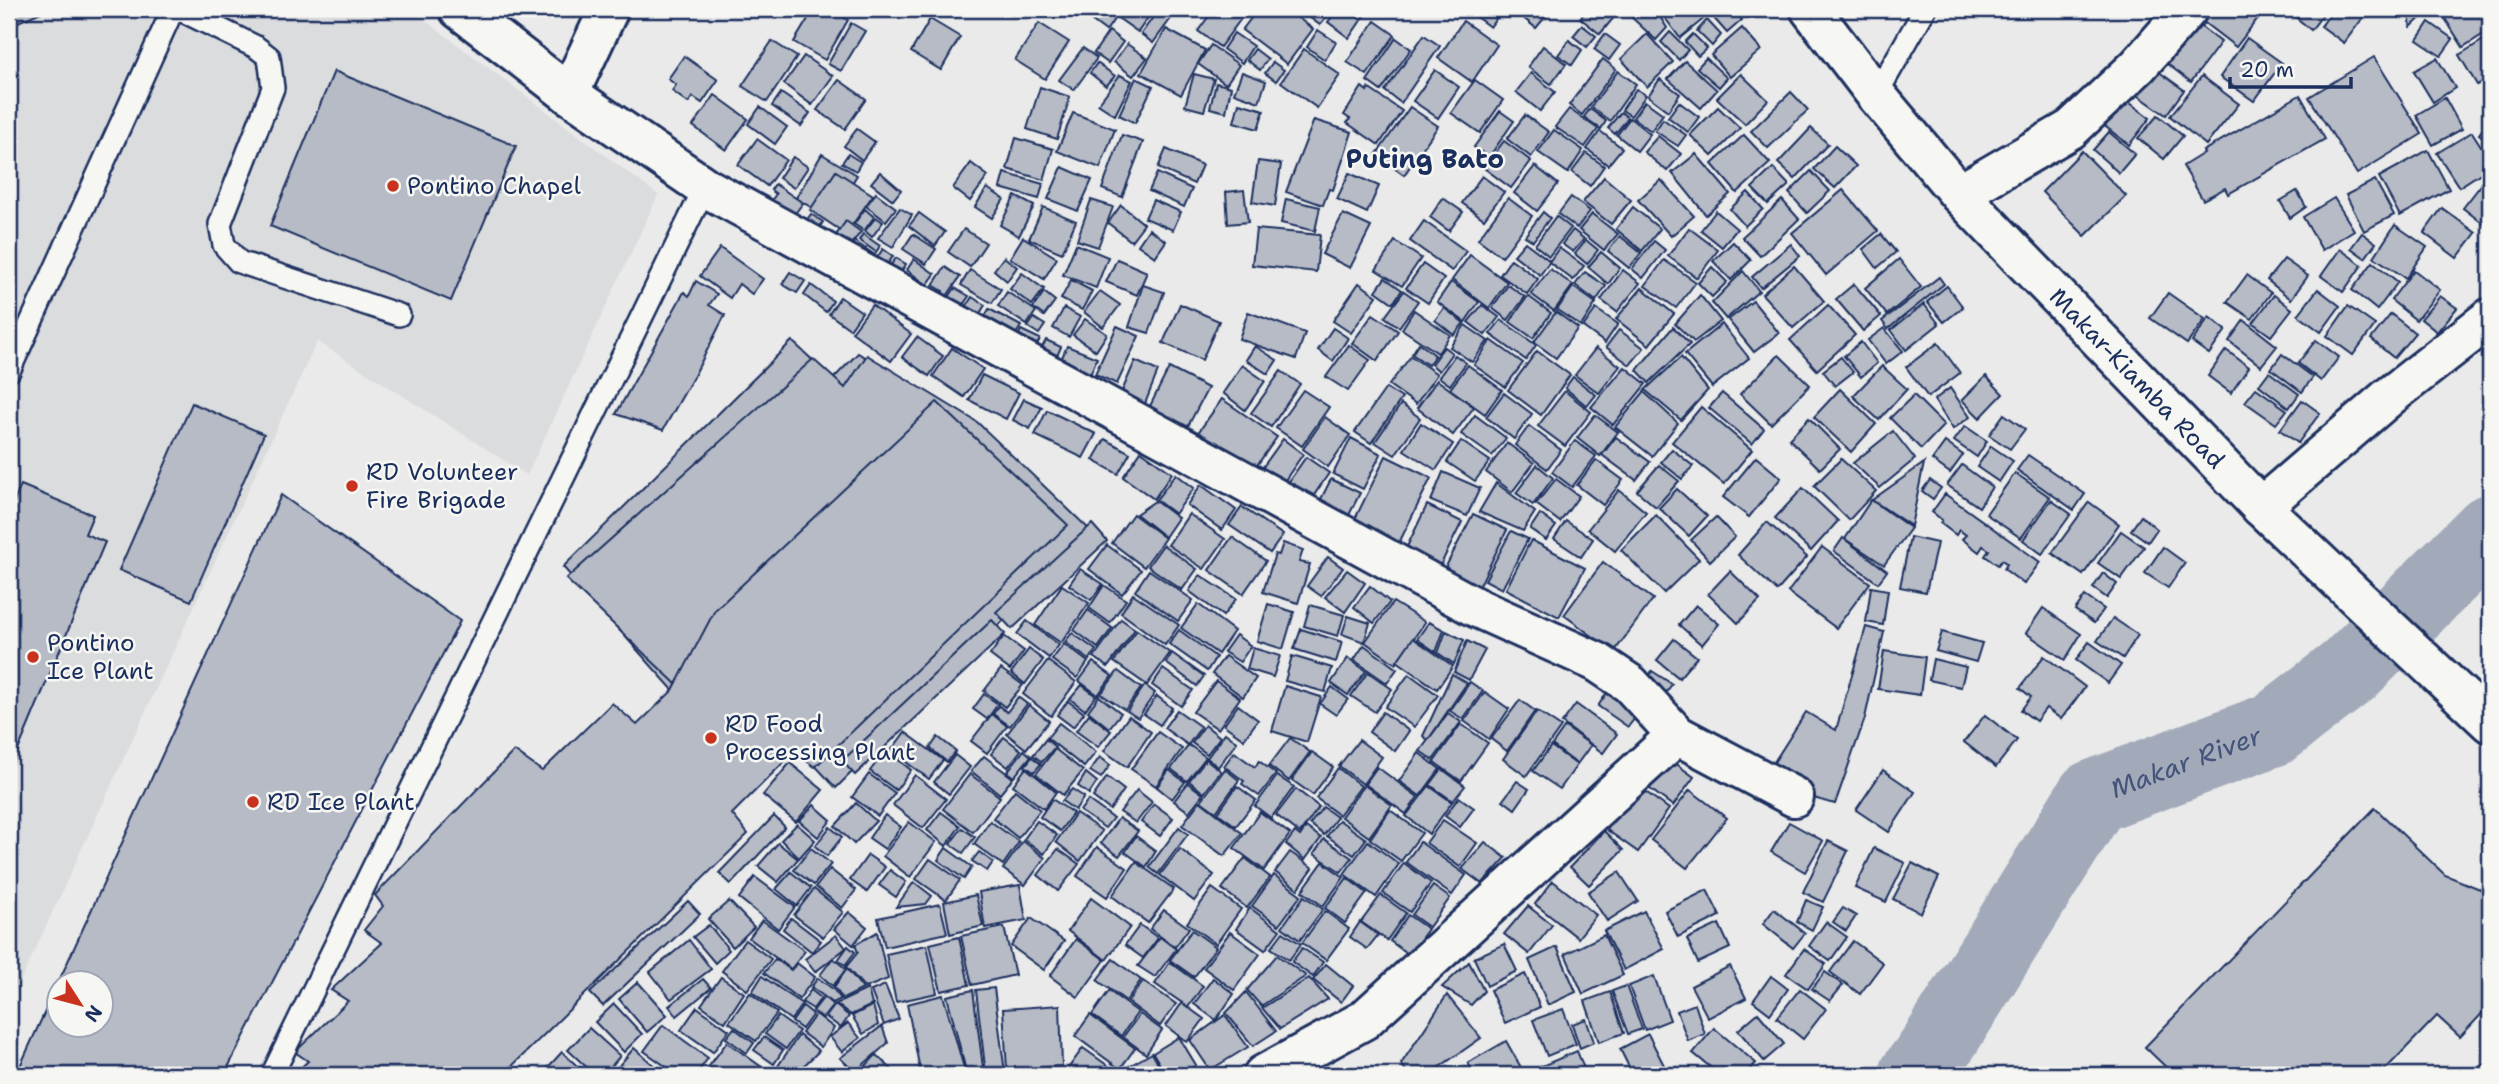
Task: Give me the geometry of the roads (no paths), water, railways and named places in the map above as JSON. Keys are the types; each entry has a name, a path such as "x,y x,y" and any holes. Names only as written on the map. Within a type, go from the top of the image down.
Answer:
{"street":[{"path":"459,9 569,94 705,187 1473,606 1597,662 1630,684 1677,734 1794,797"},
{"path":"569,94 610,9"},
{"name":"Makar-Kiamba Road","path":"1810,9 1876,95 1959,194 2266,512 2483,716"},
{"path":"1959,194 2071,129 2138,66 2188,9"},
{"path":"2266,512 2390,396 2490,318"},
{"path":"1263,1075 1364,1020 1677,734"}],"lane":[{"path":"9,371 176,9 256,47 269,57 273,88 220,223 224,246 239,262 399,315"},
{"path":"1876,95 1925,9"},
{"path":"272,1075 705,187"}],"waterway":[{"name":"Makar River","path":"1916,1075 1934,1051 2093,797 2274,729 2349,671 2490,531"}],"place":[{"name":"Pontino Chapel","path":"393,186"},
{"name":"RD Volunteer Fire Brigade","path":"352,486"},
{"name":"Pontino Ice Plant","path":"33,657"},
{"name":"RD Food Processing Plant","path":"711,738"},
{"name":"RD Ice Plant","path":"253,802"}],"district":[{"name":"Puting Bato","path":"1425,159"}]}
